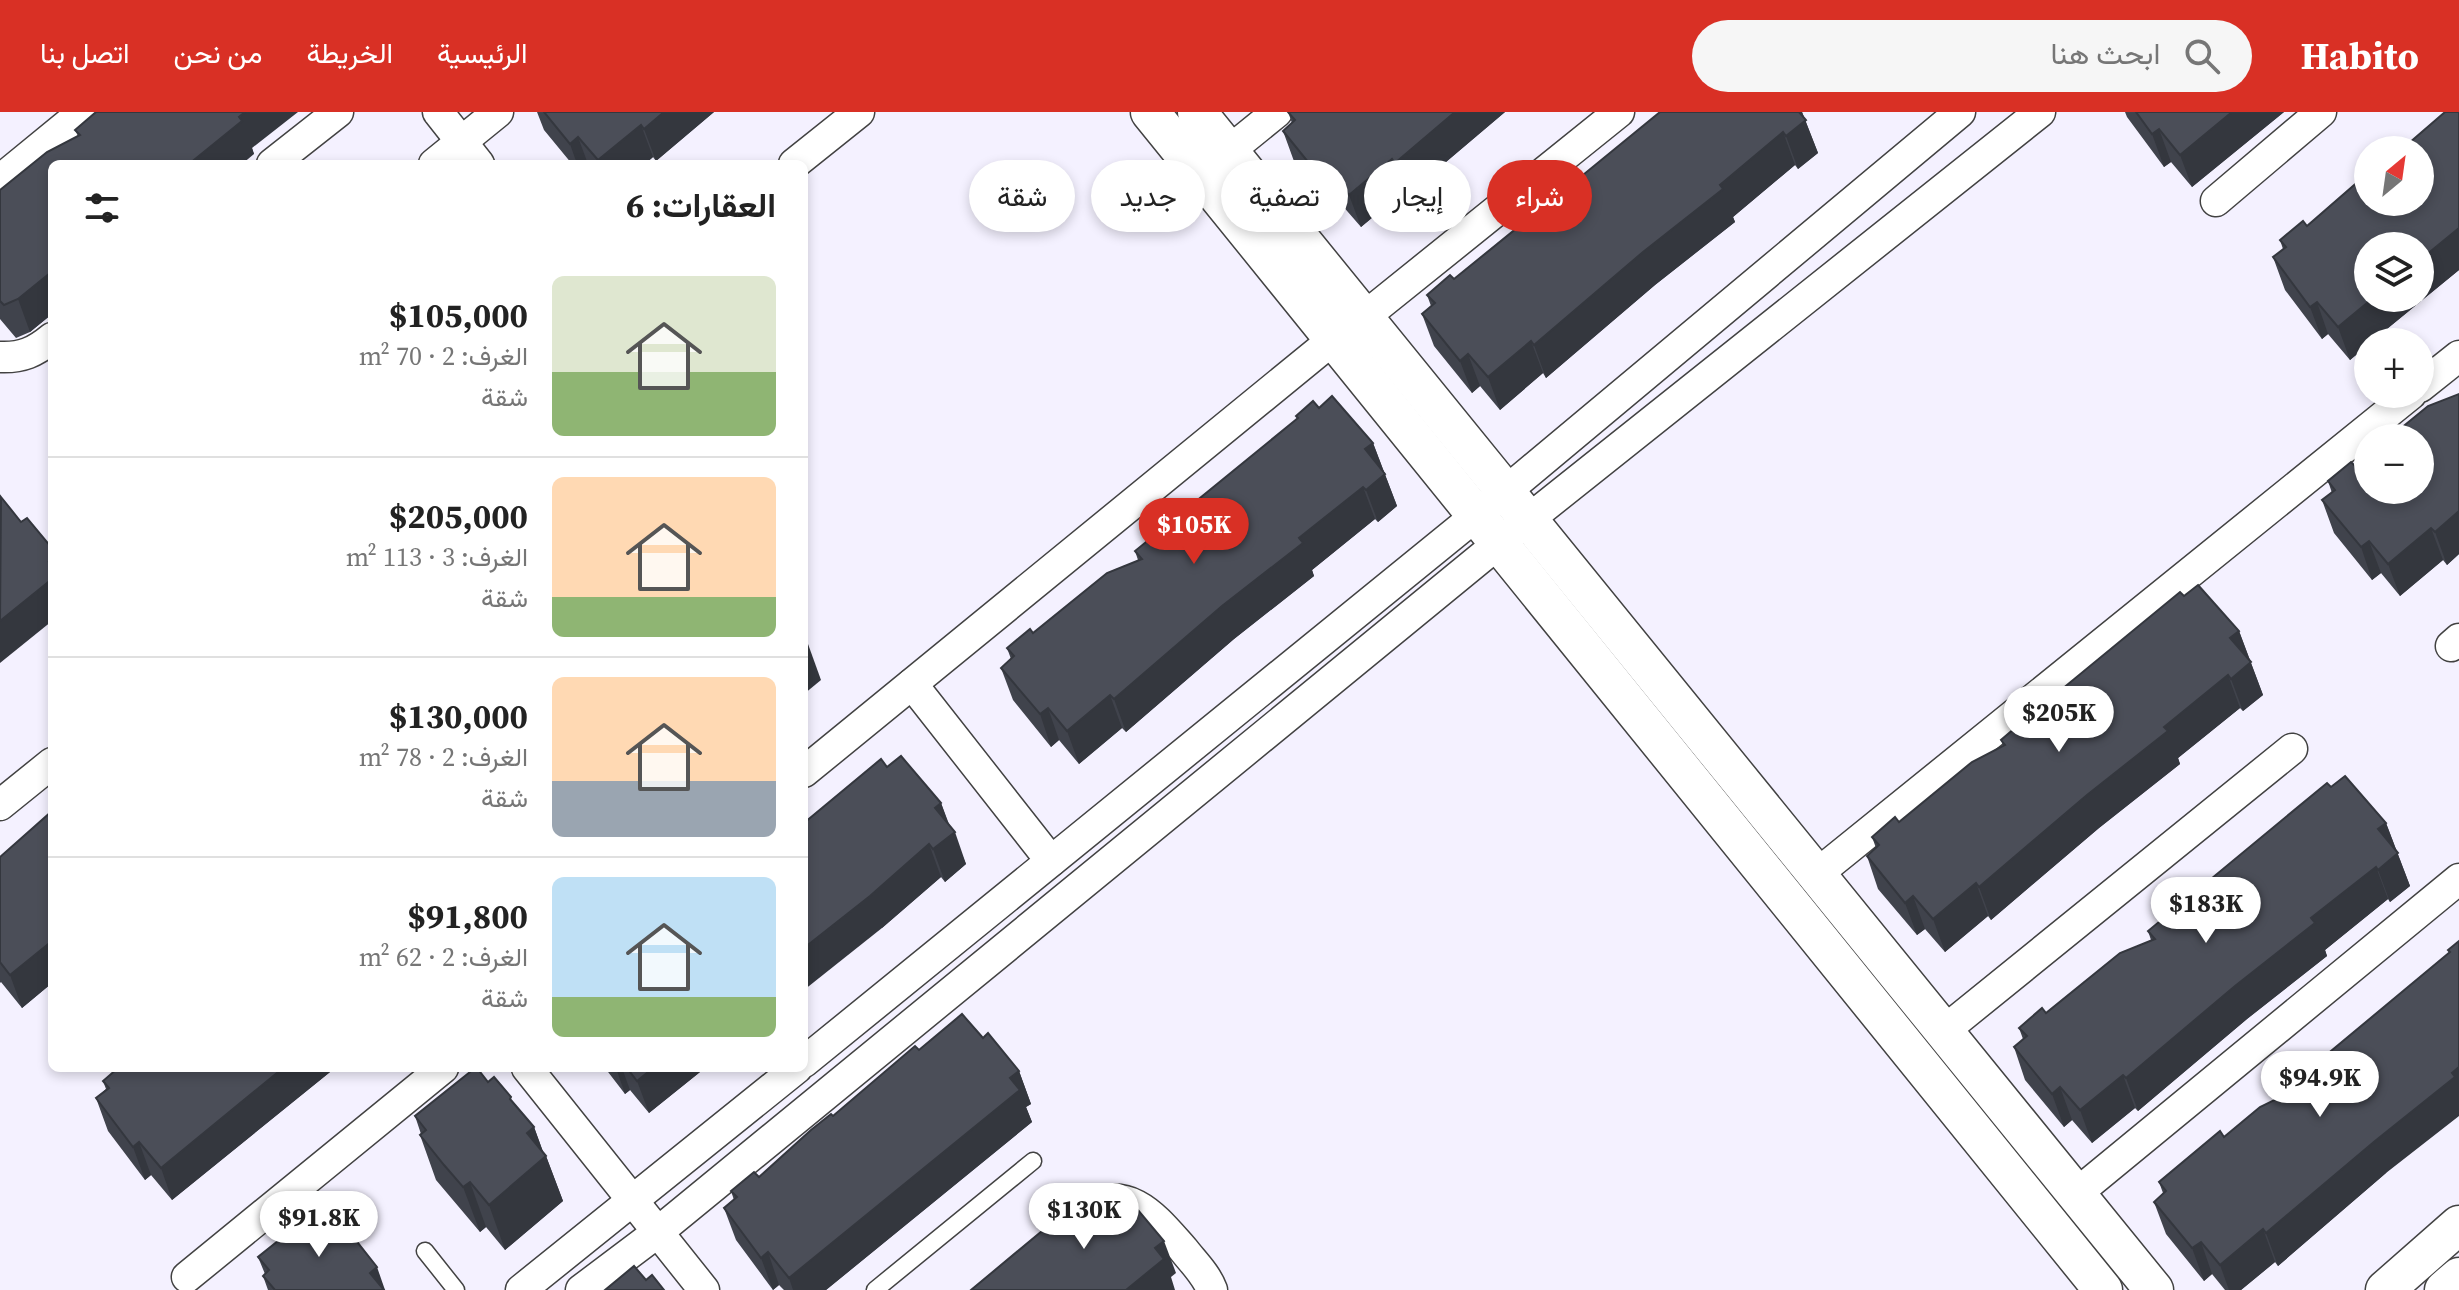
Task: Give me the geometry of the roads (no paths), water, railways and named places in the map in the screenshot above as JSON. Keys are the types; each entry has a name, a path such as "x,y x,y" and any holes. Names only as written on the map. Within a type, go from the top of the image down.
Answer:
{"street":[{"path":"0,180 83,112"},
{"path":"277,160 338,112"},
{"path":"438,112 470,153"},
{"path":"447,160 470,153 498,112"},
{"path":"799,160 859,112"},
{"path":"1150,112 1349,328 1501,518 2103,1290"},
{"path":"1229,151 1277,112"},
{"path":"808,769 1619,112"},
{"path":"581,1290 658,1232 1501,518 1960,112"},
{"path":"808,1059 1051,861 2040,112"},
{"path":"2216,201 2321,112"},
{"path":"1201,113 1349,328"},
{"path":"0,357 17,358 37,351 48,341"},
{"path":"2434,376 2459,356"},
{"path":"1817,874 2394,408"},
{"path":"1501,518 1817,874 2154,1290"},
{"path":"912,684 1051,861"},
{"path":"1945,1030 2292,749"},
{"path":"0,805 48,766"},
{"path":"2076,1194 2459,879"},
{"path":"187,1277 438,1072"},
{"path":"530,1072 704,1290"},
{"path":"521,1290 792,1072"},
{"path":"1064,1225 1088,1206 1103,1201 1120,1200 1135,1204 1161,1224 1200,1270 1212,1290"},
{"path":"2385,1290 2459,1225"},
{"path":"2444,1290 2459,1277"}],"lane":[{"path":"875,1290 1033,1161"},
{"path":"425,1251 456,1290"}]}
